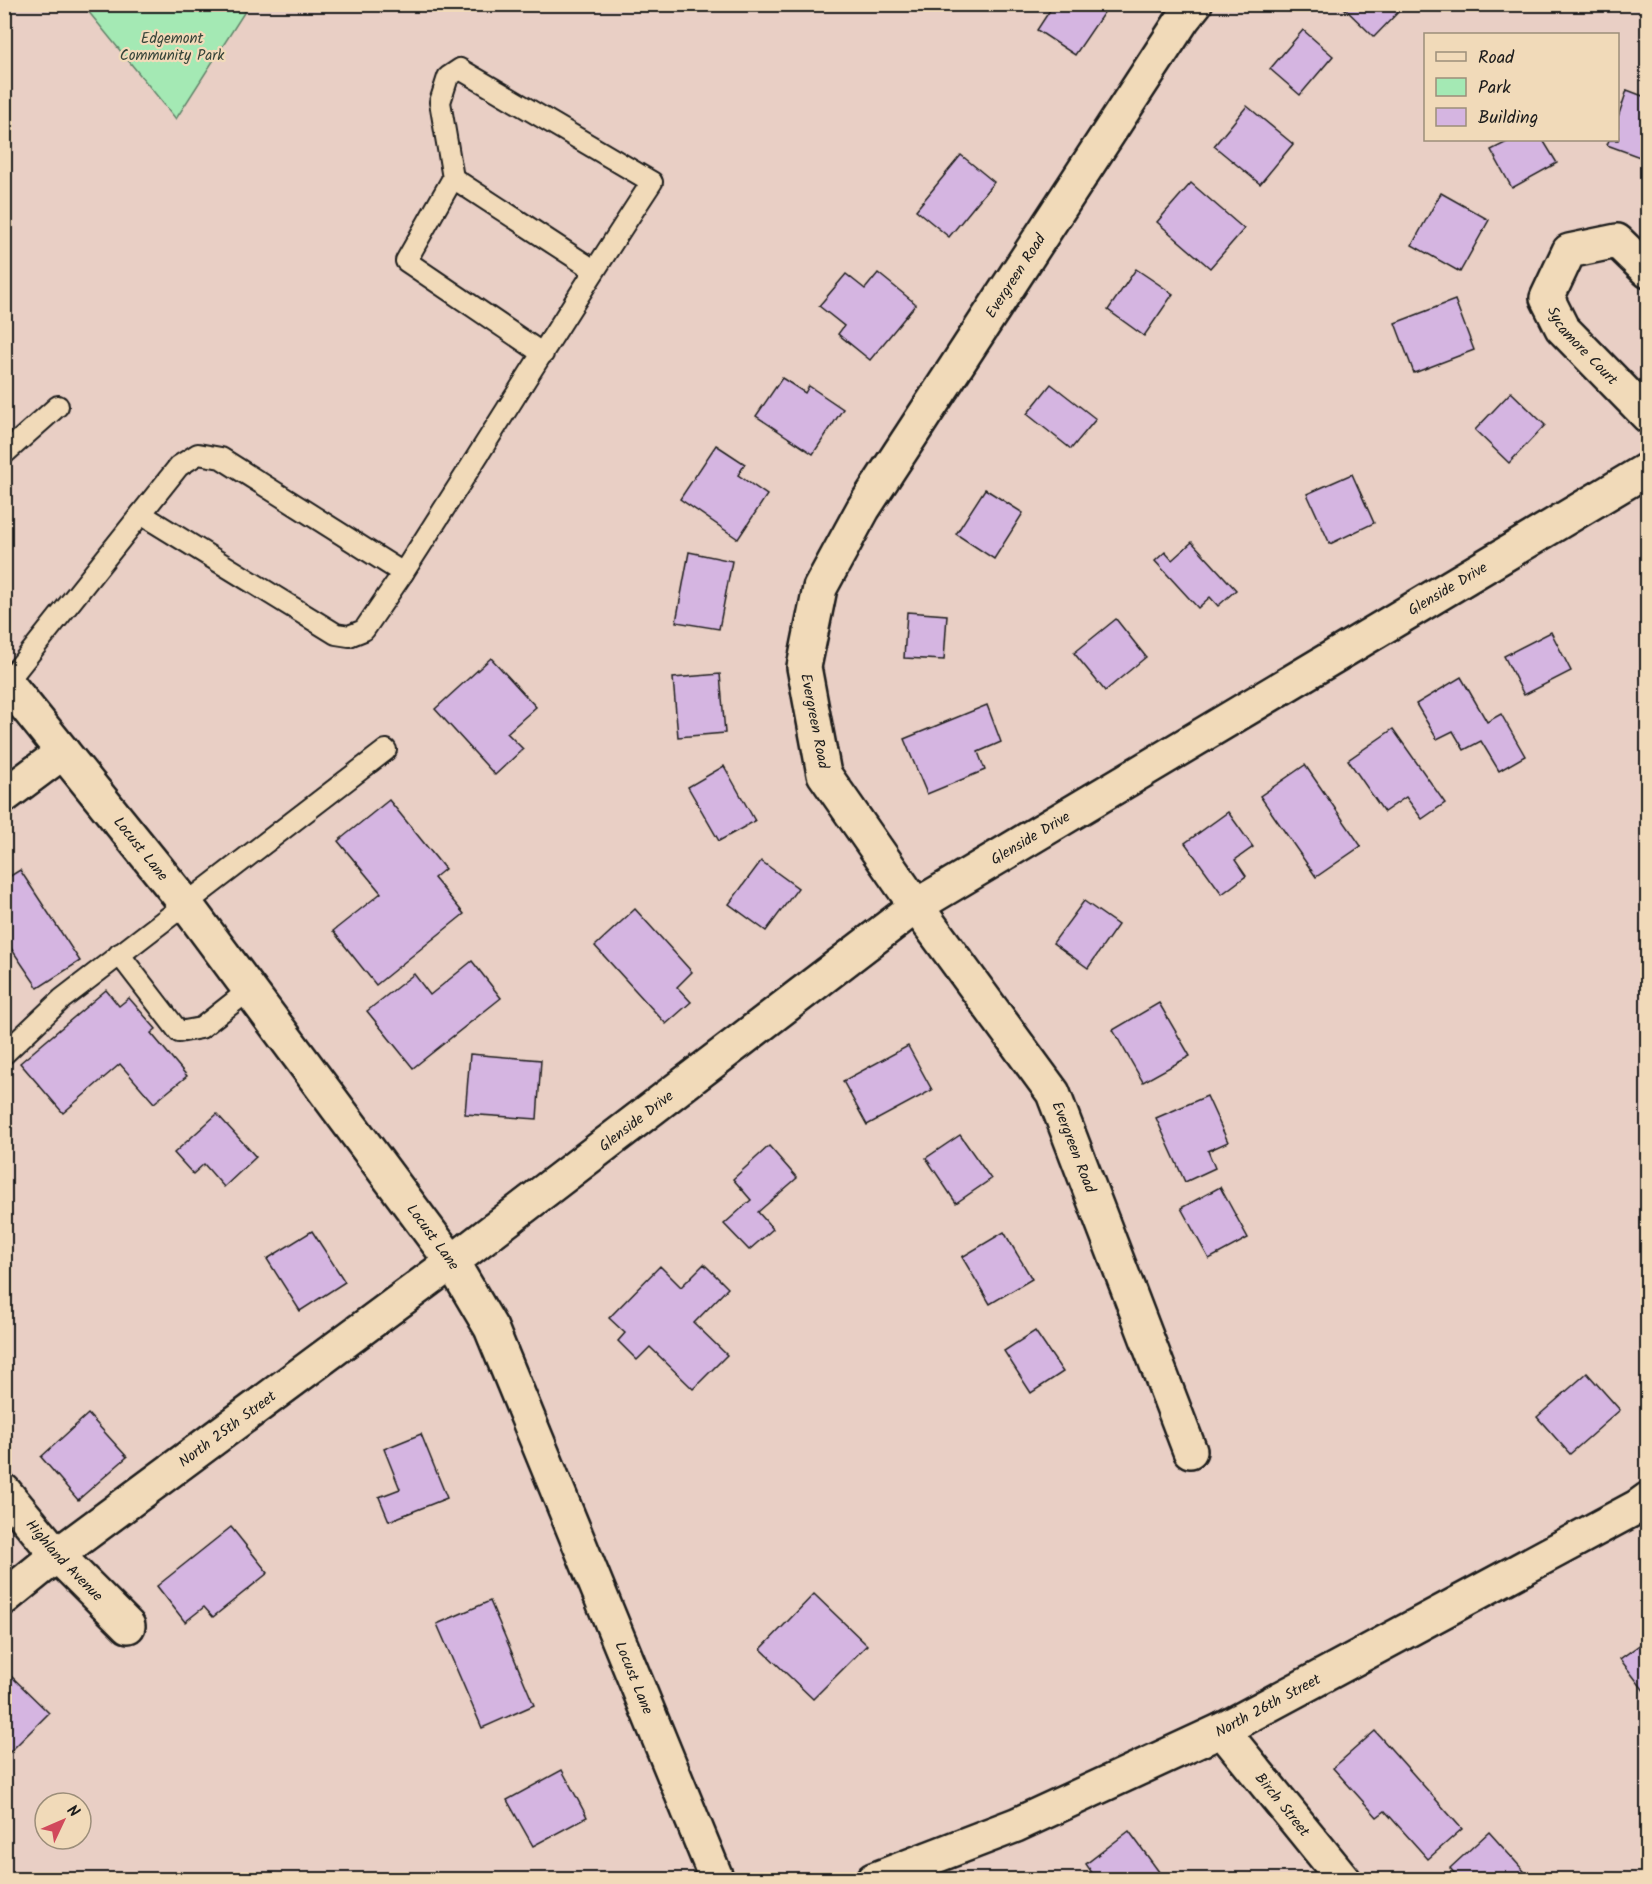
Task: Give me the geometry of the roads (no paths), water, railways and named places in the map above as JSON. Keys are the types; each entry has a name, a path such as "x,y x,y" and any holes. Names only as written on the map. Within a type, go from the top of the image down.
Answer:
{"street":[{"name":"Evergreen Road","path":"1190,1451 1053,1093 916,906 824,774 804,667 820,588 863,508 1195,4"},
{"name":"Sycamore Court","path":"1647,271 1617,241 1569,251 1547,298 1562,328 1647,416"},
{"name":"Glenside Drive","path":"452,1262 916,906 1647,469"},
{"name":"Locust Lane","path":"6,680 184,903 452,1262 491,1328 717,1880"},
{"path":"4,796 63,752"},
{"name":"North 25th Street","path":"4,1598 57,1556 452,1262"},
{"name":"Highland Avenue","path":"4,1491 57,1556 128,1626"},
{"name":"North 26th Street","path":"873,1880 1016,1825 1222,1730 1637,1508 1647,1499"},
{"name":"Birch Street","path":"1222,1730 1344,1880"}],"lane":[{"path":"141,514 336,634 349,636 363,630 403,573 543,354 594,270 652,183 460,69 448,77 441,102 453,178 406,261 543,354"},
{"path":"453,178 594,270"},
{"path":"4,454 58,406"},
{"path":"6,680 179,466 198,454 221,458 403,573"},
{"path":"4,1054 62,999 386,750"},
{"path":"119,954 179,1032 201,1028 249,990"}],"park label":[{"name":"Edgemont Community Park","path":"172,46"}]}
